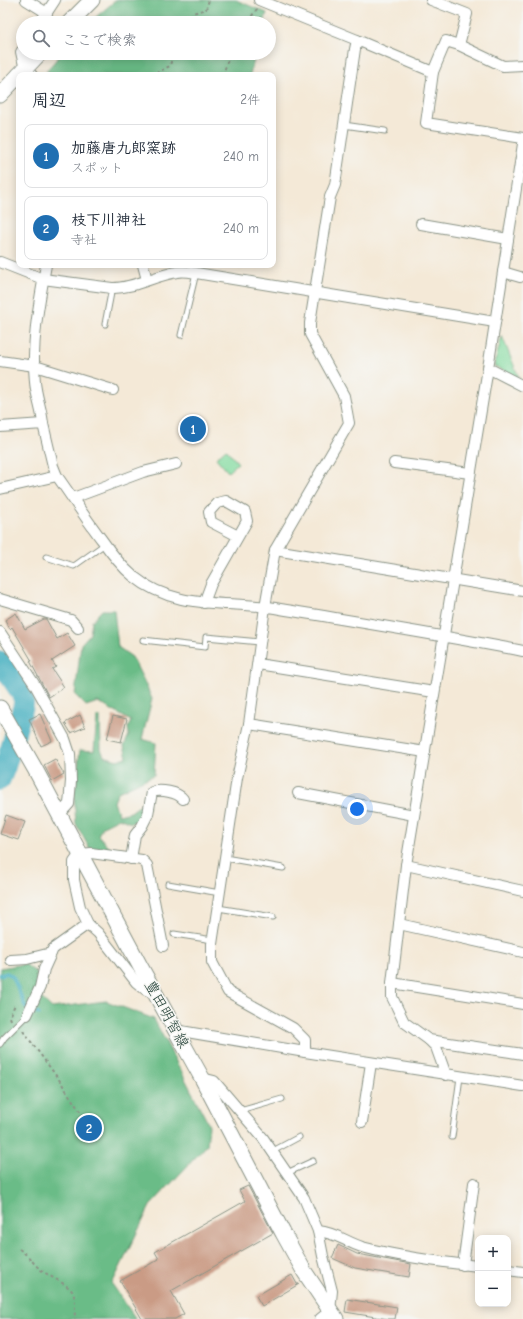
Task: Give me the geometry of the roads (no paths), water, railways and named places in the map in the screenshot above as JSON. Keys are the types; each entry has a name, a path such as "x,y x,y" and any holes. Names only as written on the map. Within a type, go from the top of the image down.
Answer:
{"main road":[{"path":"76,16 92,0"},
{"path":"26,72 35,60"},
{"path":"0,95 16,81"},
{"name":"豊田明智線","path":"1,710 35,769 155,994 202,1078 283,1233 329,1316"}],"street":[{"path":"26,0 47,13"},
{"path":"45,16 55,0"},
{"path":"251,0 260,0 433,72"},
{"path":"431,0 467,14 459,45"},
{"path":"305,1052 305,1040 293,1028 228,992 212,962 213,940 237,778 250,724 265,607 275,550 349,423 344,396 310,334 310,323 330,197 336,185 357,40"},
{"path":"523,65 503,66 459,45 446,41 433,72 426,123 523,138"},
{"path":"22,60 24,72"},
{"path":"446,1075 436,1047 429,1040 404,1022 392,997 392,982 406,865 488,368 523,144"},
{"path":"421,224 508,239"},
{"path":"0,262 16,268"},
{"path":"16,268 43,278 121,289 178,271 196,273 495,322"},
{"path":"45,268 35,332 35,382 53,466 57,476 113,556 134,577 170,597 186,601 265,607 443,636 523,651"},
{"path":"144,268 147,280"},
{"path":"503,272 522,279"},
{"path":"0,361 35,366 55,371 113,390"},
{"path":"488,368 523,386"},
{"path":"0,427 43,424"},
{"path":"394,463 470,473"},
{"path":"73,498 143,472 176,464"},
{"path":"0,489 57,476"},
{"path":"204,603 211,584 238,536"},
{"path":"275,550 523,591"},
{"path":"0,599 72,620 78,628"},
{"path":"0,632 35,685 65,739 70,754 69,804 59,815"},
{"path":"258,664 434,692"},
{"path":"250,724 425,752"},
{"path":"131,858 135,835 142,826 148,814 152,792 157,790 176,794 181,796 183,799"},
{"path":"298,793 414,815"},
{"path":"155,994 146,990 136,982 98,933 88,924 80,907 74,880 74,862 80,854 91,853 142,860 146,865 163,946"},
{"path":"406,865 523,891"},
{"path":"29,1011 40,988 44,968 53,949 88,924"},
{"path":"399,924 523,952"},
{"path":"11,960 27,959 51,952"},
{"path":"392,982 523,1004"},
{"path":"175,1030 371,1063 523,1086"},
{"path":"429,1040 523,1054"},
{"path":"362,1122 371,1063"},
{"path":"202,1078 214,1081 263,1138 304,1198 318,1231 332,1291 329,1316"},
{"path":"462,1265 474,1183"},
{"path":"318,1231 337,1235 360,1246 397,1255 475,1266"},
{"path":"511,1270 523,1272"}],"lane":[{"path":"344,125 385,132"},
{"path":"181,335 196,273"},
{"path":"105,324 112,288"},
{"path":"46,557 74,566 105,544"},
{"path":"143,640 205,647 206,637 260,642"},
{"path":"225,858 283,868"},
{"path":"168,884 220,893"},
{"path":"218,908 273,917"},
{"path":"174,934 213,940"},
{"path":"0,1044 29,1011"},
{"path":"452,1137 460,1077"},
{"path":"240,1111 282,1099"},
{"path":"273,1151 299,1137"},
{"path":"287,1173 313,1161"}],"waterway":[{"path":"0,661 24,700 5,768 0,780"},
{"path":"0,975 7,973 13,977 27,1009 39,1014"}],"place":[{"name":"加藤唐九郎窯跡","path":"193,429"},
{"name":"枝下川神社","path":"89,1128"}]}
